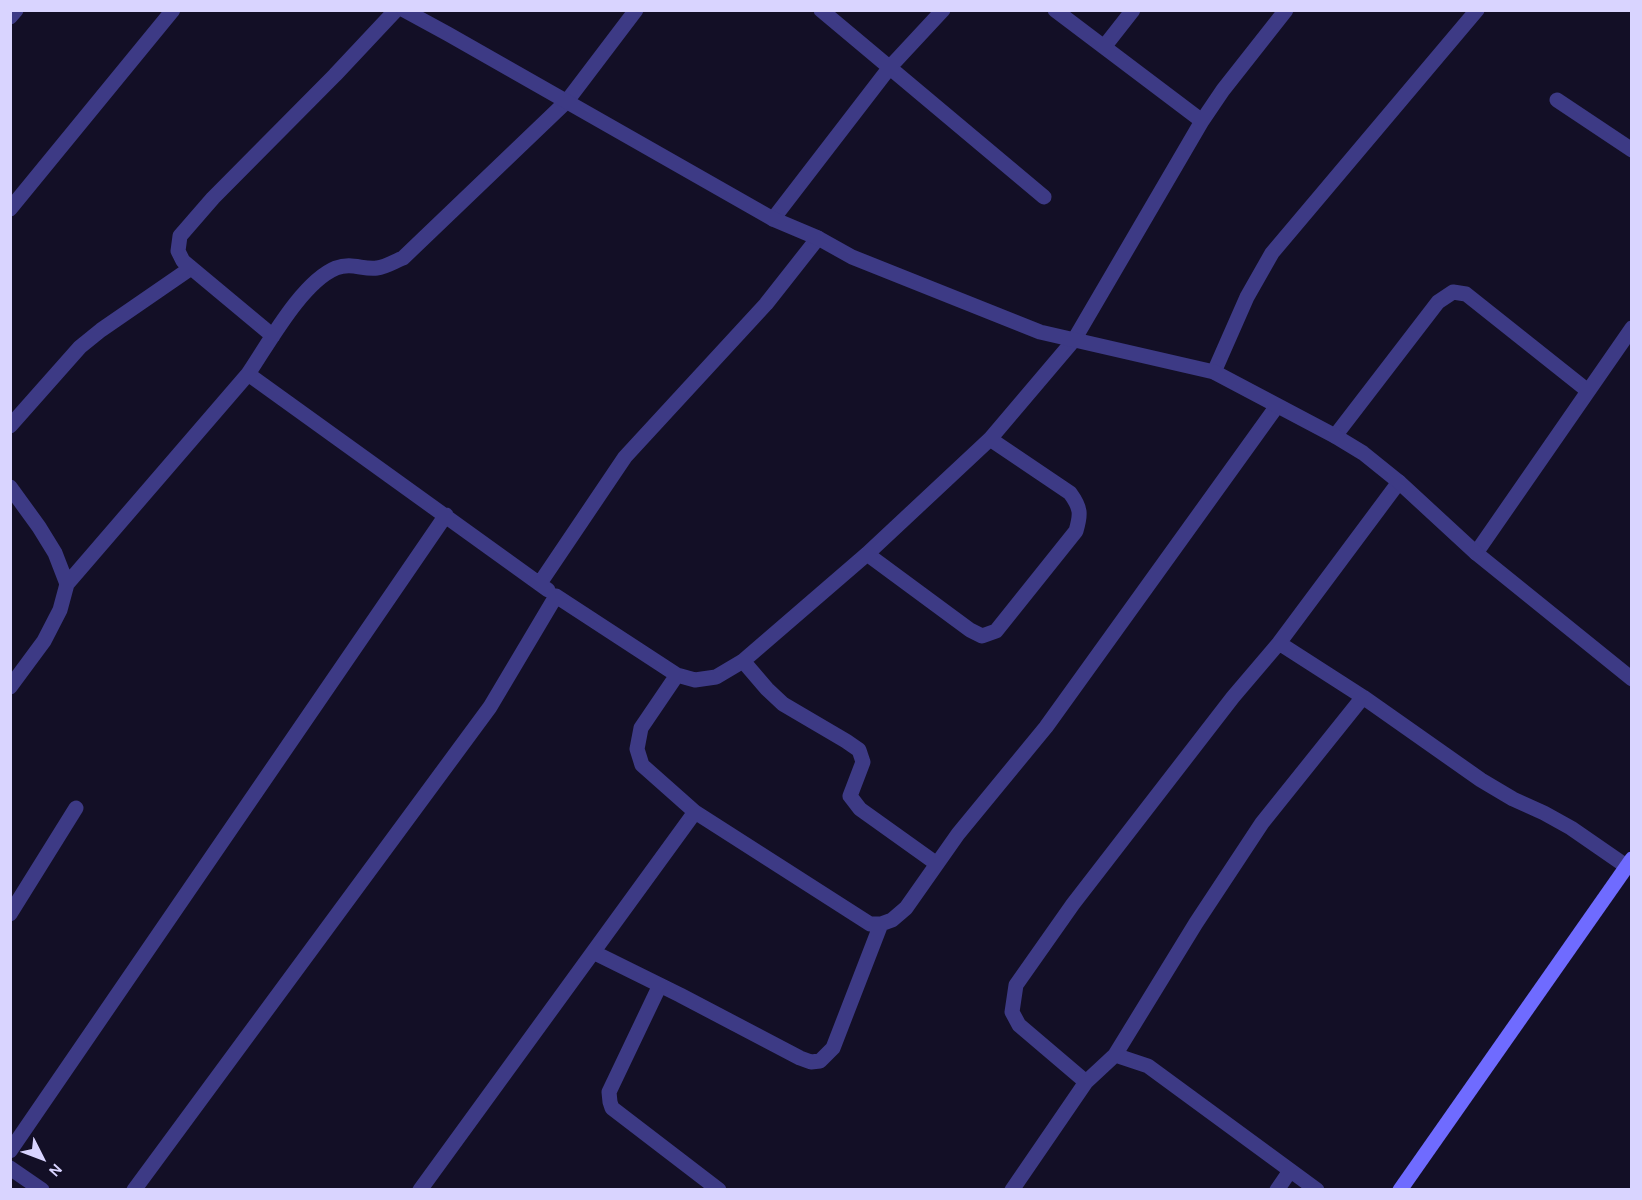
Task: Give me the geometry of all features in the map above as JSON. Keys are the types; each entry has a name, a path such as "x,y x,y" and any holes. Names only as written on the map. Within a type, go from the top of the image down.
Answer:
{"main road":[{"path":"1400,1190 1629,862"}],"street":[{"path":"10,17 16,10"},
{"path":"10,208 172,10"},
{"path":"273,336 183,261 178,251 180,236 221,190 396,10"},
{"path":"404,10 773,219 818,238 852,257 1040,332 1214,372 1335,436 1363,453 1399,482 1476,553 1632,679"},
{"path":"10,687 44,641 60,610 66,584 248,374 307,291 327,273 338,267 350,265 378,268 403,258 567,101 636,10"},
{"path":"821,10 1044,197"},
{"path":"773,219 890,68 943,10"},
{"path":"1055,10 1202,121"},
{"path":"1104,47 1133,10"},
{"path":"248,374 556,596 677,675 695,680 716,677 743,661 867,554 990,439 1074,340 1202,121 1223,90 1286,10"},
{"path":"1214,372 1247,297 1272,253 1477,10"},
{"path":"1557,100 1632,150"},
{"path":"540,583 625,457 766,304 818,238"},
{"path":"10,426 80,347 100,330 191,268"},
{"path":"1335,436 1438,302 1454,292 1466,294 1588,391"},
{"path":"1476,553 1632,328"},
{"path":"677,675 641,728 637,749 642,765 695,812 870,924 881,924 892,920 906,908 958,834 1046,727 1276,405"},
{"path":"867,554 970,630 982,636 996,631 1076,531 1080,516 1078,504 1070,493 990,439"},
{"path":"1086,1082 1019,1025 1012,1012 1016,985 1073,904 1136,821 1233,697 1279,643 1399,482"},
{"path":"10,487 55,553 66,584"},
{"path":"10,1151 446,515"},
{"path":"135,1190 490,706 556,596"},
{"path":"1279,643 1363,697 1481,780 1629,862"},
{"path":"743,661 783,704 859,750 862,762 850,796 860,809 937,864"},
{"path":"1012,1190 1086,1082 1115,1055 1196,923 1262,823 1363,697"},
{"path":"10,914 76,808"},
{"path":"420,1190 695,812"},
{"path":"593,952 800,1058 812,1062 820,1061 832,1048 881,924"},
{"path":"660,985 609,1092 610,1102 612,1108 628,1121 719,1190"},
{"path":"1115,1055 1148,1066 1317,1190"},
{"path":"10,1168 42,1190"},
{"path":"1277,1190 1290,1171"}]}
